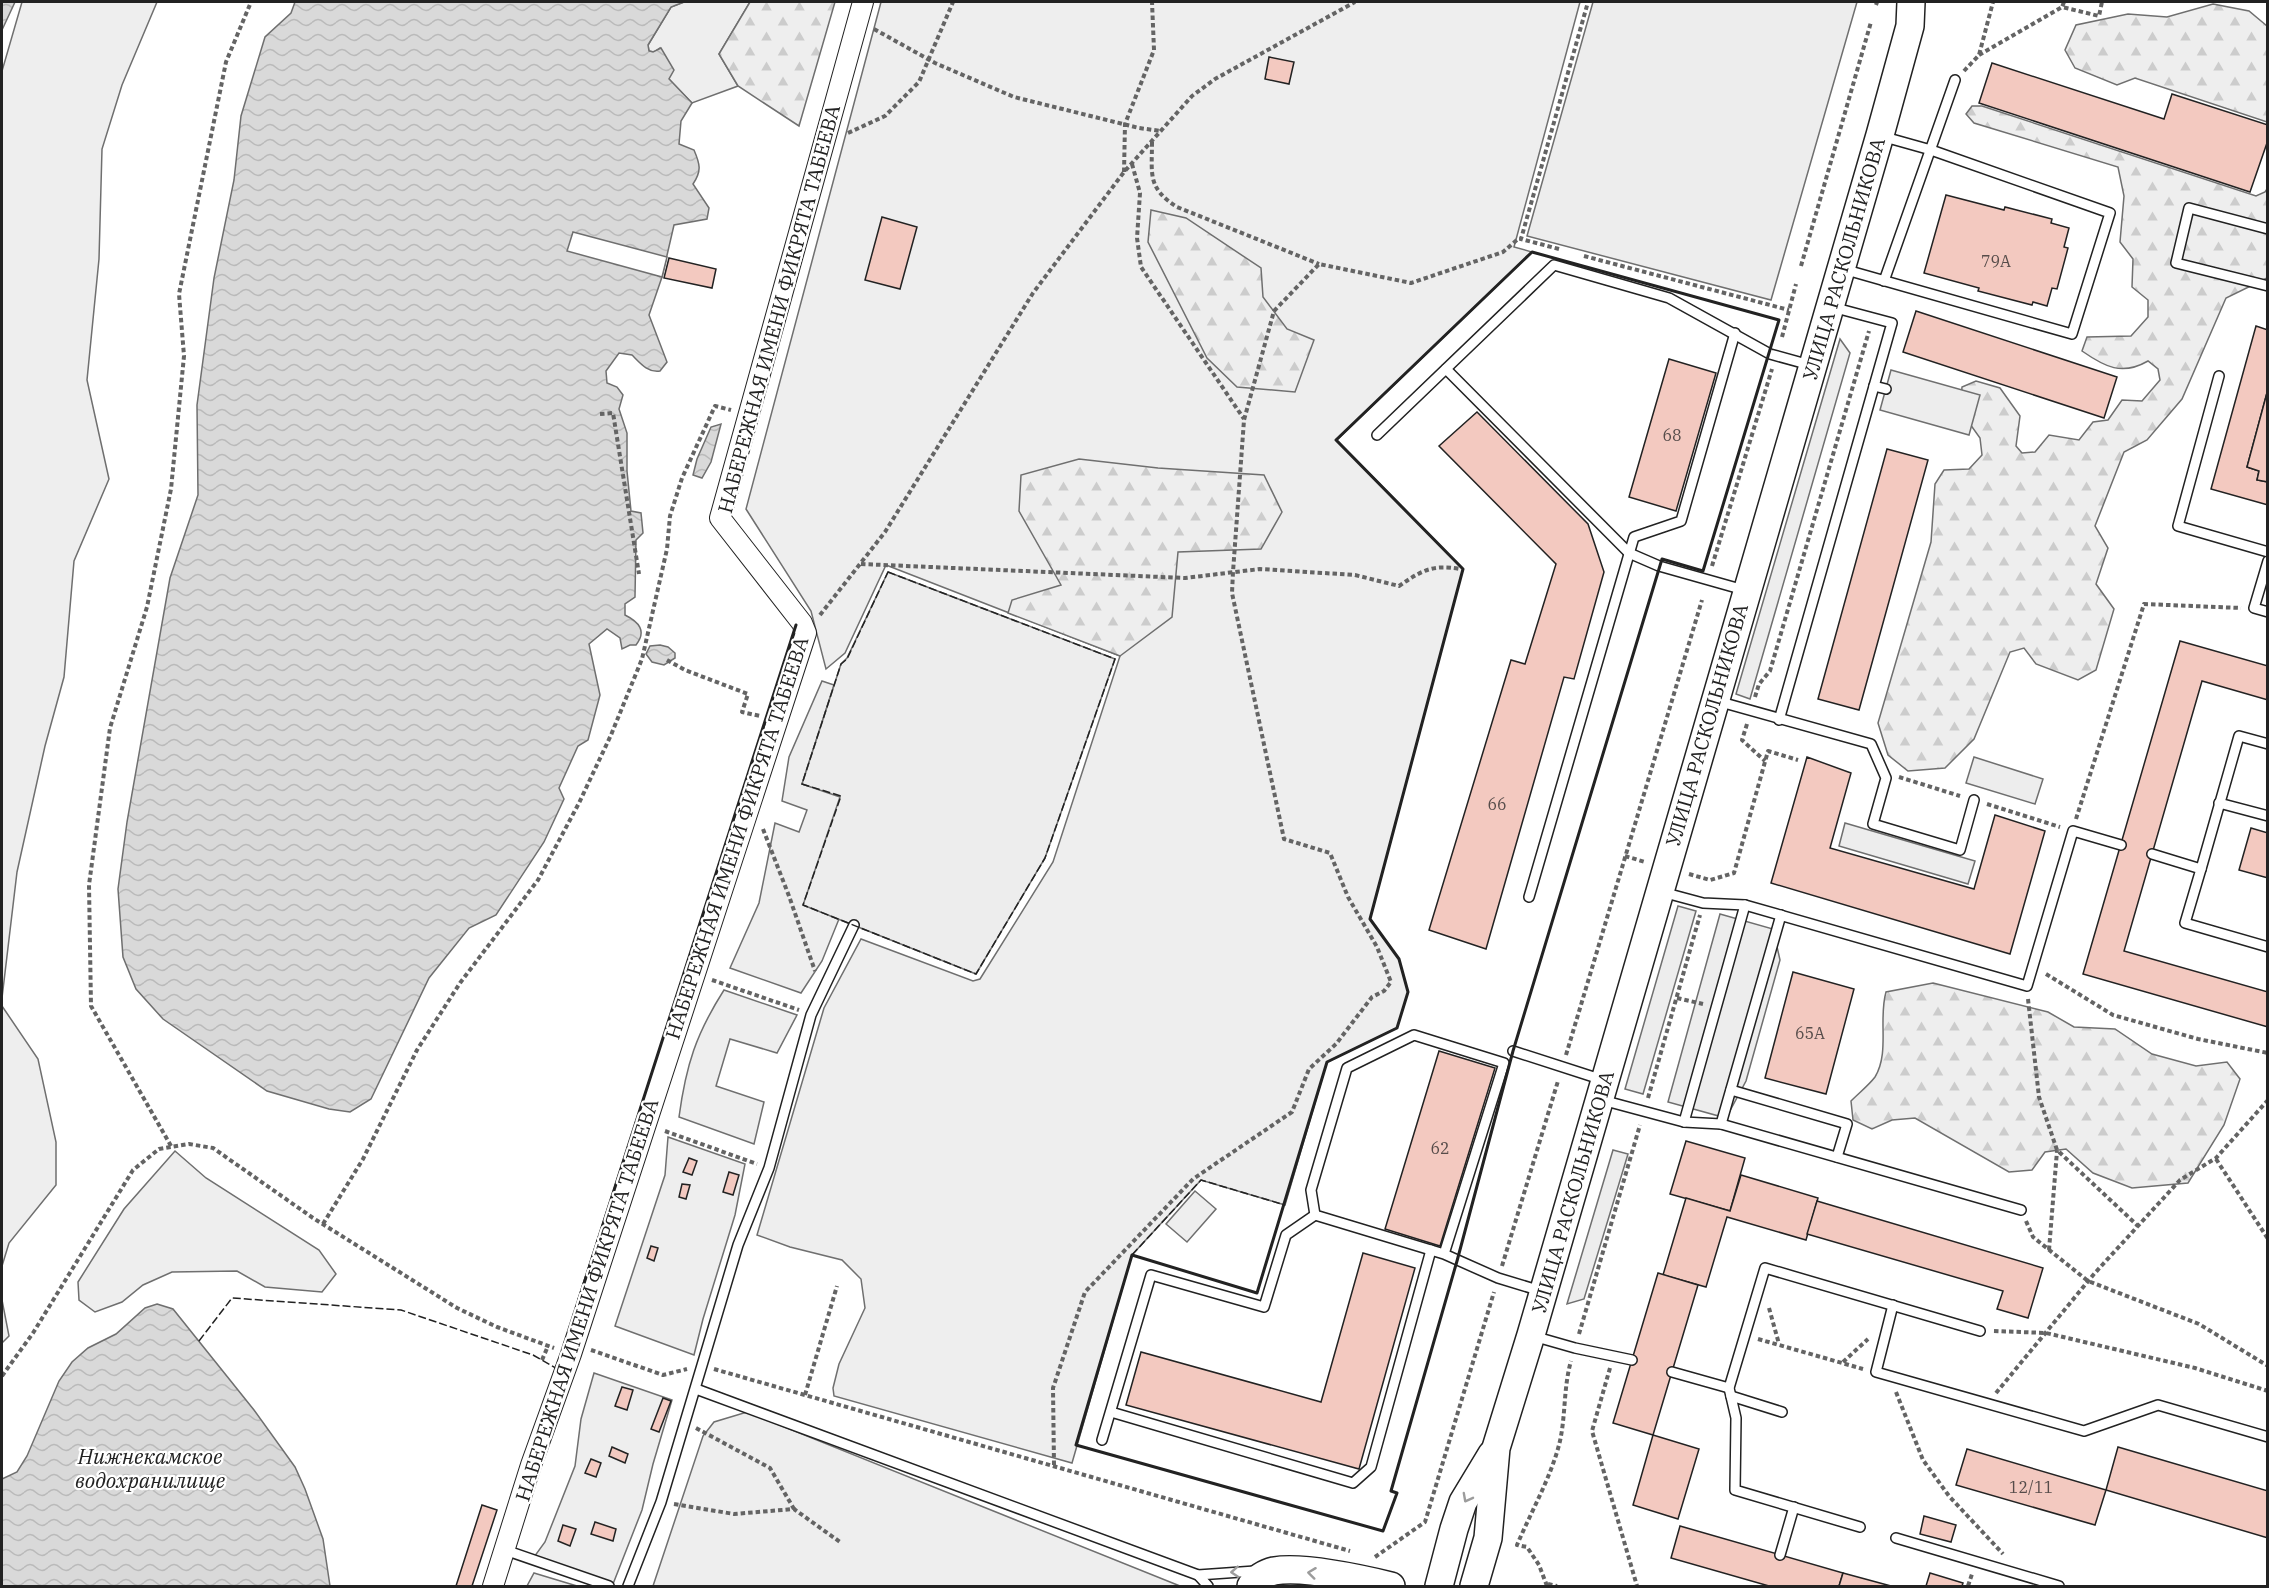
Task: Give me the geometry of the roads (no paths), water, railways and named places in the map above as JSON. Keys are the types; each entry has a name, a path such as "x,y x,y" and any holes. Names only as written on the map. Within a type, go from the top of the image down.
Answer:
{"street":[{"name":"НАБЕРЕЖНАЯ ИМЕНИ ФИКРЯТА ТАБЕЕВА","path":"493,1587 531,1465 572,1349 806,633 802,623 720,518 862,2"},
{"name":"УЛИЦА РАСКОЛЬНИКОВА","path":"1474,1587 1488,1538 1496,1448 1531,1335 1880,135 1911,14 1926,2"},
{"name":"УЛИЦА РАСКОЛЬНИКОВА","path":"1439,1587 1463,1502 1496,1448"},
{"path":"1262,1579 1301,1572 1355,1578 1390,1587"}],"lane":[{"path":"1884,281 1955,80"},
{"path":"1841,268 2072,334 2110,213 1931,150 1880,135"},
{"path":"2268,229 2189,208 2176,263 2268,286"},
{"path":"1377,435 1554,265 1669,298 1770,354 1813,365"},
{"path":"1779,720 1892,323 1830,306"},
{"path":"1529,897 1634,537 1681,520 1735,333"},
{"path":"1446,369 1629,553 1659,566 1746,591"},
{"path":"2219,376 2178,525 2268,552"},
{"path":"1874,386 1886,388"},
{"path":"2268,561 2254,608 2268,612"},
{"path":"1715,700 1779,720 1871,744 1886,778 1873,824 1960,850 1974,800"},
{"path":"2268,744 2239,736 2185,923 2268,946"},
{"path":"2219,803 2268,816"},
{"path":"1659,892 1703,903 1745,905 2027,986 2073,831 2121,845"},
{"path":"2152,854 2201,869"},
{"path":"1684,1122 1745,905"},
{"path":"1721,1124 1781,915"},
{"path":"628,1587 661,1502 738,1245 769,1168 811,1014 854,925"},
{"path":"1315,1215 1311,1190 1347,1068 1414,1035 1504,1063 1444,1254"},
{"path":"1513,1051 1644,1111 1684,1122 1721,1124 2021,1210"},
{"path":"1731,1090 1847,1124 1837,1157"},
{"path":"1315,1215 1444,1254 1498,1278 1543,1292"},
{"path":"1102,1440 1151,1275 1264,1307 1286,1235 1315,1215"},
{"path":"1111,1412 1353,1483 1371,1467 1431,1250"},
{"path":"1860,1527 1735,1490 1736,1418 1730,1392 1765,1268 1980,1330"},
{"path":"1893,1305 1876,1372 2084,1431 2158,1405 2268,1437"},
{"path":"1531,1335 1575,1348 1632,1360"},
{"path":"1672,1372 1782,1412"},
{"path":"696,1389 1198,1575 1262,1579"},
{"path":"1780,1555 1794,1508"},
{"path":"1896,1538 2059,1587"},
{"path":"505,1550 609,1587"},
{"path":"1198,1575 1208,1587"}],"water":[{"path":"2,2 15,2 2,30"},
{"path":"295,2 684,2 671,7 648,45 649,51 653,52 661,48 674,70 669,79 692,103 681,121 679,144 694,150 699,167 693,184 709,208 707,219 674,225 662,277 649,315 667,362 660,371 656,371 644,367 632,355 619,353 606,371 607,383 617,387 623,395 619,409 627,433 627,471 631,511 641,513 643,533 636,540 635,597 625,604 625,615 638,624 641,635 636,645 622,649 620,638 607,629 589,644 600,695 588,740 578,746 559,788 564,799 544,842 496,915 469,928 429,978 371,1099 350,1112 329,1109 267,1091 163,1019 136,989 123,957 118,889 127,822 170,578 198,495 197,405 214,278 234,180 241,116 265,37 291,13"},
{"path":"721,424 711,462 702,478 693,475 697,459 711,427"},
{"path":"650,646 668,647 675,653 675,658 664,665 652,662 646,654"},
{"name":"Нижнекамское водохранилище","path":"157,1304 173,1309 254,1410 295,1467 323,1539 330,1586 2,1586 2,1479 17,1472 27,1456 59,1381 72,1362 88,1348 116,1334 145,1308"}]}
